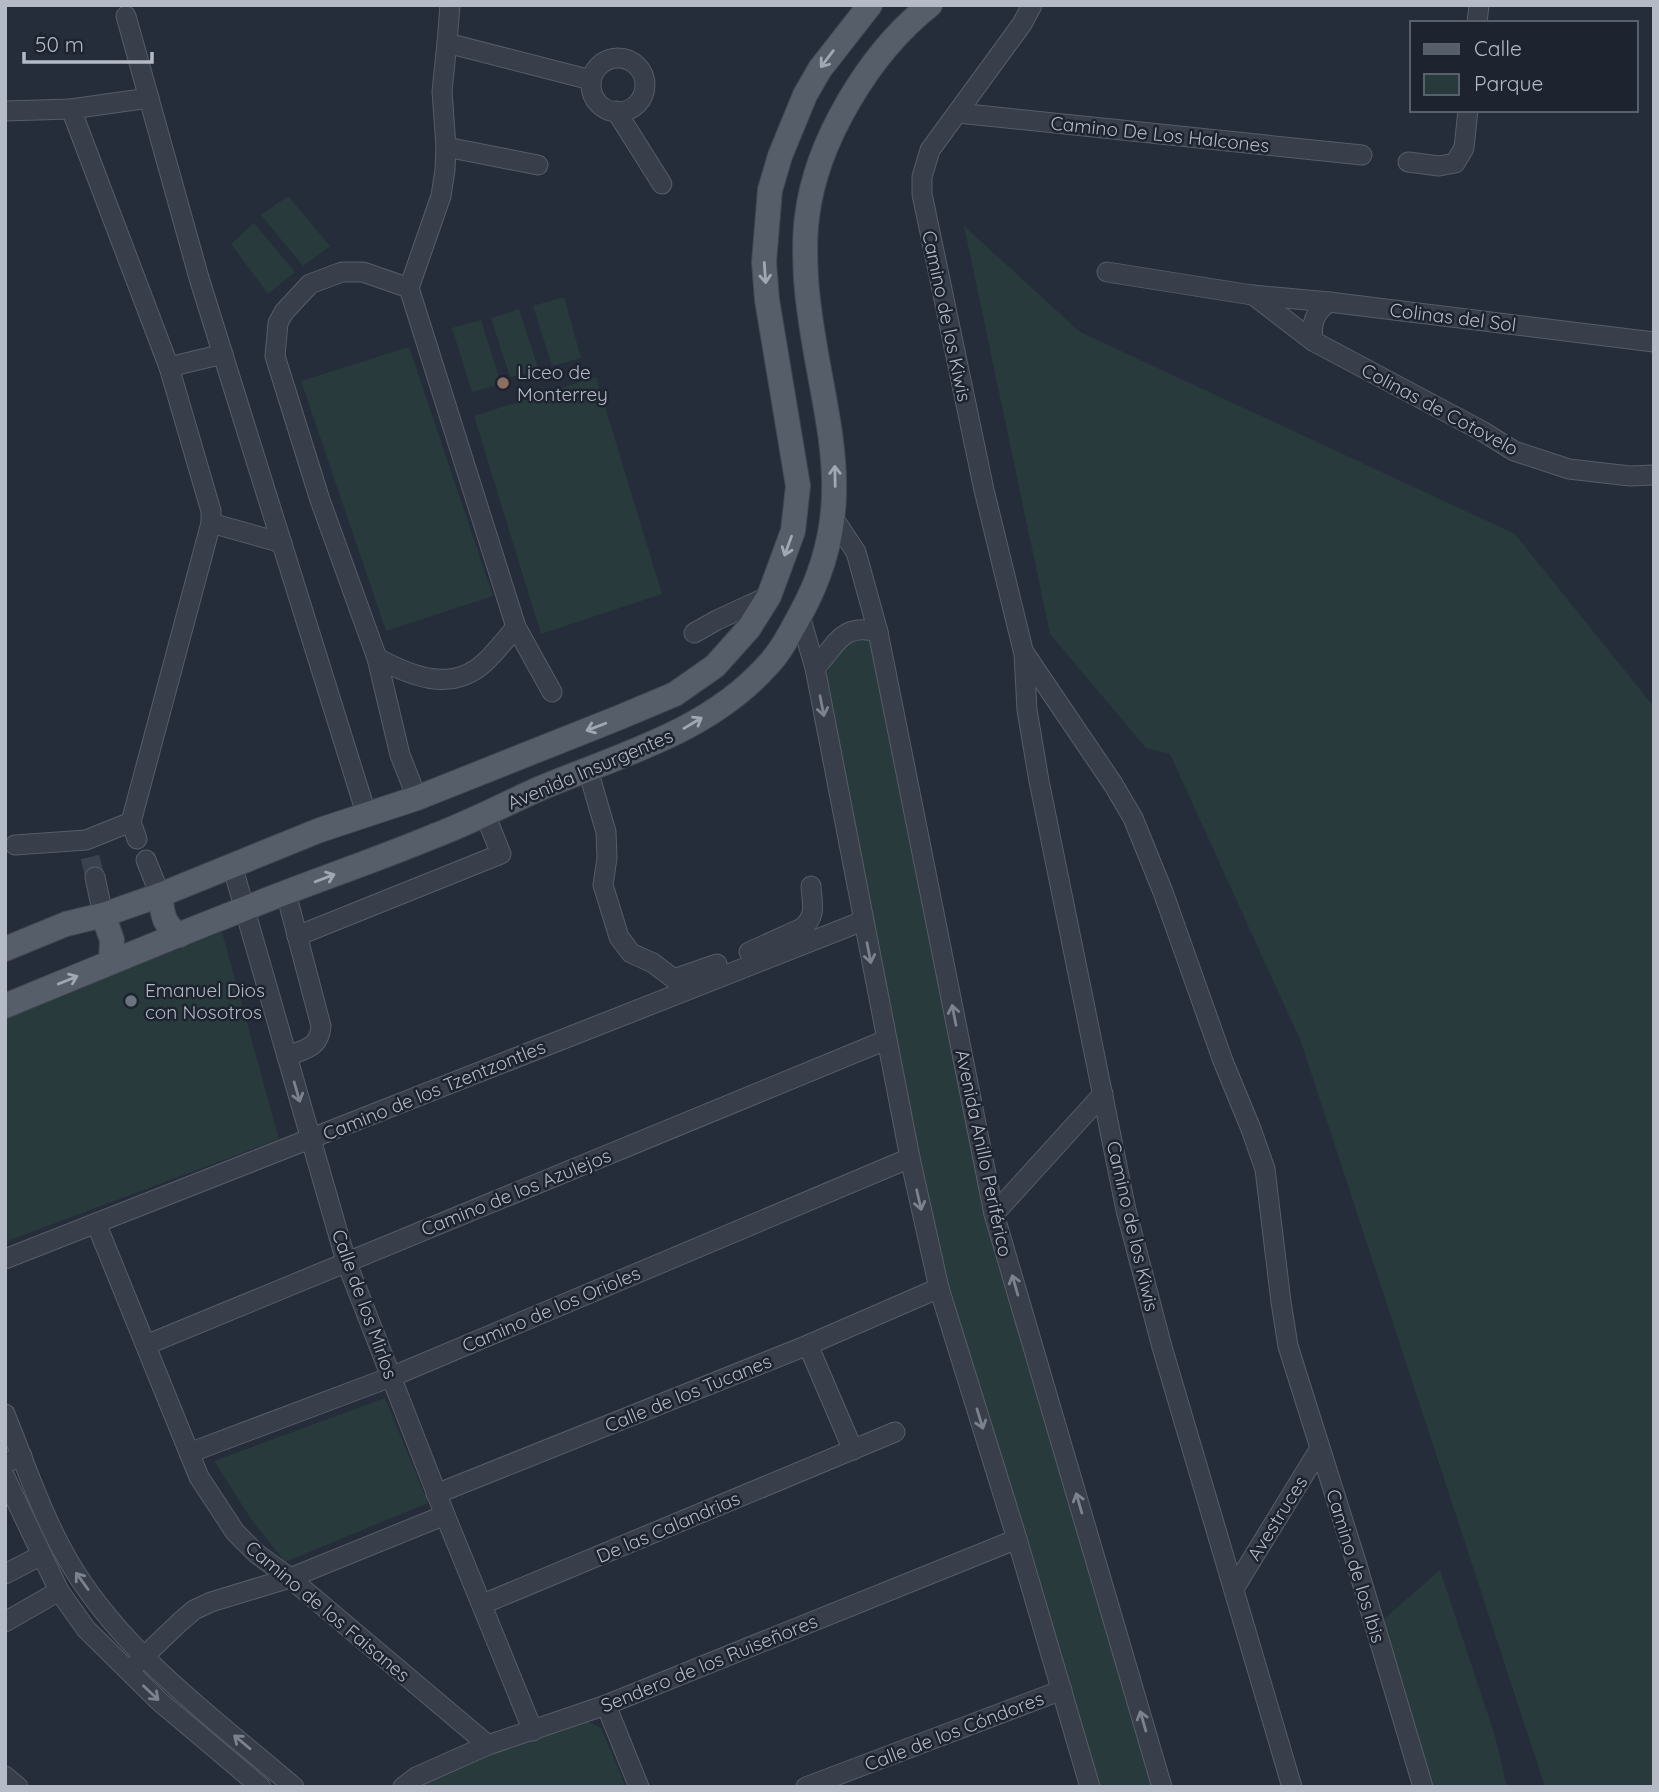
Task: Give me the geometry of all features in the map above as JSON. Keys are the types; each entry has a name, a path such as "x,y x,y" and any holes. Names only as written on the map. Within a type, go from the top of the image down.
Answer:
{"main road":[{"name":"Avenida Insurgentes","path":"5,949 66,924 103,915 160,895 366,813 417,798 674,694 715,666 749,628 769,596 793,531 797,486 767,300 764,262 770,190 780,156 805,95 820,69 870,5"},
{"name":"Avenida Insurgentes","path":"5,1006 244,908 436,836 588,770 663,741 740,692 780,652 822,570 829,547 835,490 835,461 814,343 806,278 807,216 822,157 846,106 876,59 913,19 930,5"},
{"path":"160,895 162,916 166,924 180,935"},
{"path":"103,915 113,940 111,961"}],"street":[{"path":"450,5 442,91 446,147 441,196 409,288 516,627 552,692"},
{"name":"Camino de los Kiwis","path":"1032,5 1022,24 930,150 922,177 922,194 984,490 1024,654 1027,710 1039,781 1126,1210 1162,1347 1292,1787"},
{"path":"126,16 223,354 366,813"},
{"path":"447,43 591,80"},
{"path":"624,58 638,67 645,83 640,100 625,110 616,111 607,109 594,97 591,80 599,65 607,60 624,58"},
{"path":"5,111 71,109 149,98"},
{"path":"15,845 88,849 134,830 211,523 211,511 169,367 71,109"},
{"path":"616,111 662,184"},
{"path":"1408,162 1439,166 1455,163 1464,148 1468,112"},
{"name":"Camino De Los Halcones","path":"957,113 1362,155"},
{"path":"446,147 538,165"},
{"path":"409,288 363,272 342,272 310,284 284,312 278,323 275,356 316,486 377,658 400,755 417,798"},
{"name":"Colinas del Sol","path":"1108,272 1252,295 1654,342"},
{"name":"Colinas de Cotovelo","path":"1252,295 1313,341 1482,431 1514,451 1569,469 1630,476 1654,475"},
{"path":"1313,341 1314,318 1329,302"},
{"path":"169,367 223,354"},
{"name":"Avenida Anillo Periférico","path":"831,516 856,551 878,632 994,1214 1162,1787"},
{"path":"211,523 282,542"},
{"path":"694,633 769,596"},
{"path":"800,616 815,668 886,1040 939,1288 1090,1787"},
{"path":"377,658 414,677 450,680 468,674 484,663 516,627"},
{"path":"815,668 843,635 858,629 878,632"},
{"name":"Camino de los Kiwis","path":"1024,654 1113,784 1133,818 1159,880 1223,1061 1265,1169 1288,1346"},
{"path":"588,770 606,832 607,858 603,885 619,937 631,953 653,963 671,978 681,978 753,951 802,928 809,923 812,914 811,886"},
{"path":"297,936 501,855 485,814"},
{"path":"146,859 160,895"},
{"name":"Calle de los Mirlos","path":"232,865 346,1261 444,1515 483,1604 533,1731"},
{"path":"95,877 103,915"},
{"path":"286,893 321,1026 320,1037 314,1045 287,1057"},
{"name":"Camino de los Tzentzontles","path":"5,1259 863,921"},
{"name":"Camino de los Azulejos","path":"146,1345 886,1040"},
{"path":"994,1214 1102,1094"},
{"name":"Camino de los Orioles","path":"190,1453 391,1377 910,1158"},
{"name":"Camino de los Faisanes","path":"96,1223 199,1477 236,1532 257,1554 290,1578 488,1745"},
{"name":"Calle de los Tucanes","path":"436,1494 807,1345 939,1288"},
{"path":"807,1345 853,1450"},
{"name":"Camino de los Ibis","path":"1288,1346 1423,1787"},
{"path":"5,1414 13,1459 75,1570 144,1657 294,1787"},
{"name":"De las Calandrias","path":"483,1604 895,1433"},
{"name":"Avestruces","path":"1234,1587 1320,1450"},
{"path":"5,1477 59,1591 86,1629 159,1701 261,1787"},
{"path":"128,1672 194,1610 211,1602 290,1578 444,1515"},
{"name":"Sendero de los Ruiseñores","path":"403,1787 416,1777 488,1745 606,1705 1017,1539"},
{"path":"5,1574 41,1555"},
{"path":"5,1622 59,1591"},
{"name":"Calle de los Cóndores","path":"806,1787 1062,1689"},
{"path":"606,1705 639,1787"},
{"path":"5,1776 18,1787"}],"green space":[{"path":"288,196 330,246 303,266 261,215"},
{"path":"254,223 295,272 268,294 231,244"},
{"path":"964,226 1080,332 1515,534 1654,707 1654,1787 1545,1787 1301,1042 1170,754 1146,748 1050,634"},
{"path":"564,297 581,358 552,366 533,306"},
{"path":"519,309 539,371 510,377 491,318"},
{"path":"481,320 501,384 472,392 452,328"},
{"path":"409,347 493,596 386,631 301,381"},
{"path":"596,377 662,594 541,634 474,416"},
{"path":"852,637 873,639 980,1191 1153,1787 1099,1787 952,1297 884,988 826,678 830,665"},
{"path":"222,932 279,1139 5,1242 5,1017"},
{"path":"385,1398 428,1503 285,1562 251,1519 214,1461"},
{"path":"1440,1570 1495,1736 1507,1787 1433,1787 1418,1759 1384,1619"},
{"path":"585,1720 601,1728 626,1787 414,1787 434,1775"}],"tunnel":[{"path":"90,857 95,877"}],"place":[{"name":"Liceo de Monterrey","path":"503,383"},
{"name":"Emanuel Dios con Nosotros","path":"131,1001"}]}
